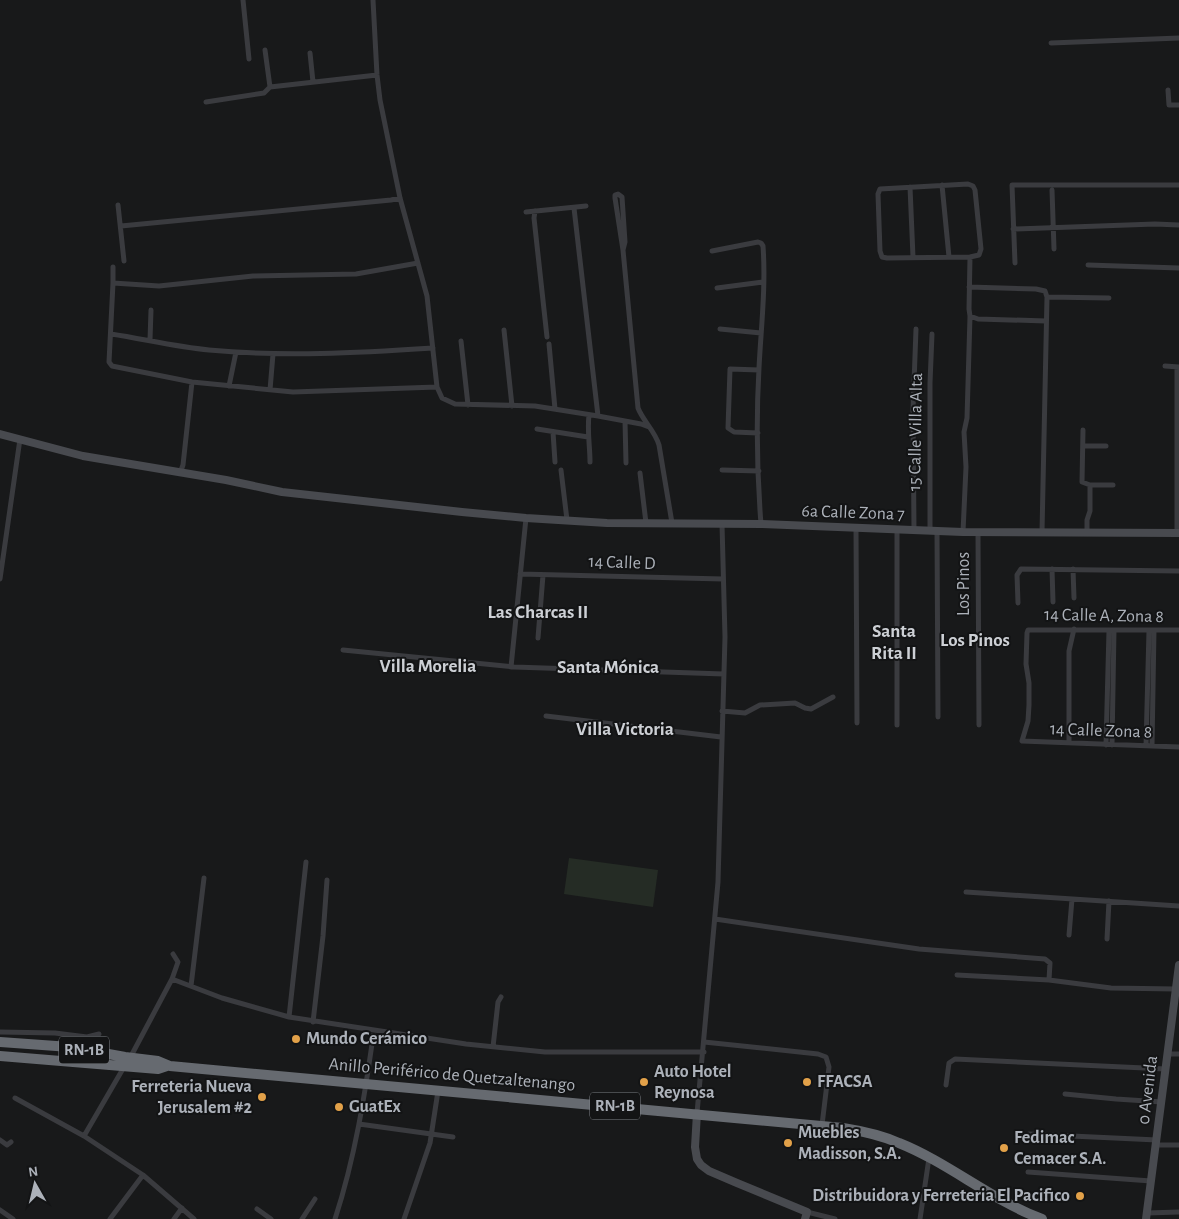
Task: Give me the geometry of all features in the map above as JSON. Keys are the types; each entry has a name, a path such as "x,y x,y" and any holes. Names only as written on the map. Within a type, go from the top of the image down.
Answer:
{"highway":[{"name":"Anillo Periférico de Quetzaltenango","path":"0,1042 89,1050 127,1062"},
{"name":"Anillo Periférico de Quetzaltenango","path":"0,1056 127,1062 158,1061 167,1066 822,1125 873,1134 899,1143 929,1158 1025,1216 1042,1219"}],"street":[{"path":"243,0 249,59"},
{"path":"373,0 377,75 387,134 400,198 427,296 437,387 440,395 446,401 455,404 555,409 625,421 649,428"},
{"path":"1051,43 1179,38"},
{"path":"265,50 270,87"},
{"path":"310,53 314,82"},
{"path":"206,102 264,93 270,87 377,75"},
{"path":"1168,90 1169,105 1179,105"},
{"path":"1015,263 1012,185 1179,184"},
{"path":"942,185 949,257"},
{"path":"971,185 975,188 981,251 979,255 970,257 885,258 882,256 880,251 878,191 882,188 910,187 971,185"},
{"path":"910,187 913,257"},
{"path":"1052,190 1054,249"},
{"path":"623,250 625,242 622,197 618,194 615,195 615,198 620,243 623,250 638,408 646,419 649,428 656,435 660,445 672,523"},
{"path":"121,226 400,198"},
{"path":"118,205 124,262"},
{"path":"526,212 586,206"},
{"path":"574,208 598,416"},
{"path":"535,211 534,218 547,337"},
{"path":"1013,229 1155,224 1179,226"},
{"path":"712,251 758,242 761,243 763,252 758,433 761,524"},
{"path":"963,532 966,467 964,432 970,316 970,257"},
{"path":"114,284 166,286 253,276 356,274 418,263"},
{"path":"1088,265 1179,268"},
{"path":"113,267 112,334 109,362 112,366 192,382 270,390 310,392 437,387"},
{"path":"717,288 763,282"},
{"path":"969,287 1039,289 1045,291 1047,296 1042,532"},
{"path":"1047,296 1109,298"},
{"path":"150,340 151,310"},
{"path":"970,316 978,319 1046,321"},
{"path":"720,329 761,333"},
{"path":"914,530 913,410 916,329"},
{"path":"504,330 512,406"},
{"path":"112,334 179,346 273,354 316,354 432,348"},
{"name":"15 Calle Villa Alta","path":"932,334 929,418 938,717"},
{"path":"461,340 468,405"},
{"path":"549,344 555,409"},
{"path":"229,386 236,352"},
{"path":"270,390 273,354"},
{"path":"1165,366 1178,367 1178,533"},
{"path":"758,433 734,432 728,428 730,369 759,370"},
{"path":"180,472 183,464 192,382"},
{"path":"589,414 590,462"},
{"path":"625,421 626,463"},
{"path":"537,429 588,437"},
{"path":"1083,430 1081,480 1084,484 1090,485 1113,485"},
{"path":"553,432 555,462"},
{"name":"6a Calle Zona 7","path":"0,434 84,456 305,495 526,518 607,523 761,524 963,532 1178,533"},
{"path":"0,579 20,439"},
{"path":"1083,446 1106,446"},
{"path":"561,470 567,520"},
{"path":"722,470 759,471"},
{"path":"640,473 646,523"},
{"path":"1087,532 1087,520 1090,511 1090,485"},
{"path":"511,667 526,518"},
{"path":"722,524 725,637 719,848 704,1052 697,1113 695,1146 697,1160 701,1165 730,1180 806,1215 835,1219"},
{"path":"856,528 857,723"},
{"path":"0,530 7,532"},
{"path":"896,530 897,725"},
{"name":"Los Pinos","path":"978,532 979,725"},
{"path":"1018,602 1017,575 1019,570 1023,568 1179,571"},
{"path":"1052,569 1053,602"},
{"path":"1073,569 1074,598"},
{"name":"14 Calle D","path":"520,574 723,579"},
{"path":"538,638 543,575"},
{"path":"1069,743 1068,651 1074,629"},
{"name":"14 Calle A, Zona 8","path":"1022,741 1028,721 1029,705 1029,683 1026,664 1028,630 1179,630"},
{"path":"1109,745 1111,630"},
{"path":"1149,746 1152,630"},
{"path":"344,650 511,667 724,674"},
{"path":"722,711 745,713 760,705 786,704 797,704 805,708 812,708 832,697"},
{"path":"546,716 721,737"},
{"name":"14 Calle Zona 8","path":"1022,741 1179,747"},
{"path":"289,1017 306,862"},
{"path":"191,986 204,878"},
{"path":"313,1022 323,936 327,880"},
{"path":"966,892 1179,906"},
{"path":"1068,935 1072,899"},
{"path":"1107,939 1109,901"},
{"path":"715,919 919,950 1045,959 1050,963 1049,980"},
{"path":"84,1136 172,979 178,962 173,954"},
{"name":"0 Avenida","path":"1147,1216 1179,965"},
{"path":"958,974 1049,980 1116,988 1175,989"},
{"path":"172,979 222,998 289,1017 493,1047 545,1052 704,1052"},
{"path":"493,1047 498,1002 501,997"},
{"path":"335,1219 349,1174 367,1084 374,1030"},
{"path":"0,1032 54,1033 87,1037 99,1034"},
{"path":"87,1037 89,1050"},
{"path":"704,1042 818,1054 826,1057 829,1067 822,1125"},
{"path":"1168,1054 1179,1054"},
{"path":"946,1085 949,1062 953,1059 1166,1069"},
{"path":"404,1219 427,1154 432,1134 438,1090"},
{"path":"1064,1094 1162,1102"},
{"path":"15,1098 84,1136 143,1175 194,1219"},
{"path":"359,1124 453,1137"},
{"path":"1029,1134 1179,1144"},
{"path":"0,1140 7,1145 11,1142"},
{"path":"920,1219 929,1158"},
{"path":"1028,1172 1151,1181"},
{"path":"110,1219 143,1175"},
{"path":"302,1219 315,1199"},
{"path":"174,1219 182,1208"},
{"path":"257,1209 271,1219"},
{"path":"0,1210 13,1219"},
{"path":"1147,1216 1179,1212"}],"shaded area":[{"path":"569,858 658,870 653,907 564,894"}],"place":[{"name":"Mundo Cerámico","path":"296,1039"},
{"name":"Auto Hotel Reynosa","path":"644,1082"},
{"name":"FFACSA","path":"807,1082"},
{"name":"Ferreteria Nueva Jerusalem #2","path":"262,1097"},
{"name":"GuatEx","path":"339,1107"},
{"name":"Muebles Madisson, S.A.","path":"788,1143"},
{"name":"Fedimac Cemacer S.A.","path":"1004,1148"},
{"name":"Distribuidora y Ferreteria El Pacifico","path":"1080,1196"}],"district":[{"name":"Las Charcas II","path":"538,612"},
{"name":"Los Pinos","path":"975,640"},
{"name":"Santa Rita II","path":"894,642"},
{"name":"Villa Morelia","path":"428,666"},
{"name":"Santa Mónica","path":"608,667"},
{"name":"Villa Victoria","path":"625,729"}]}
